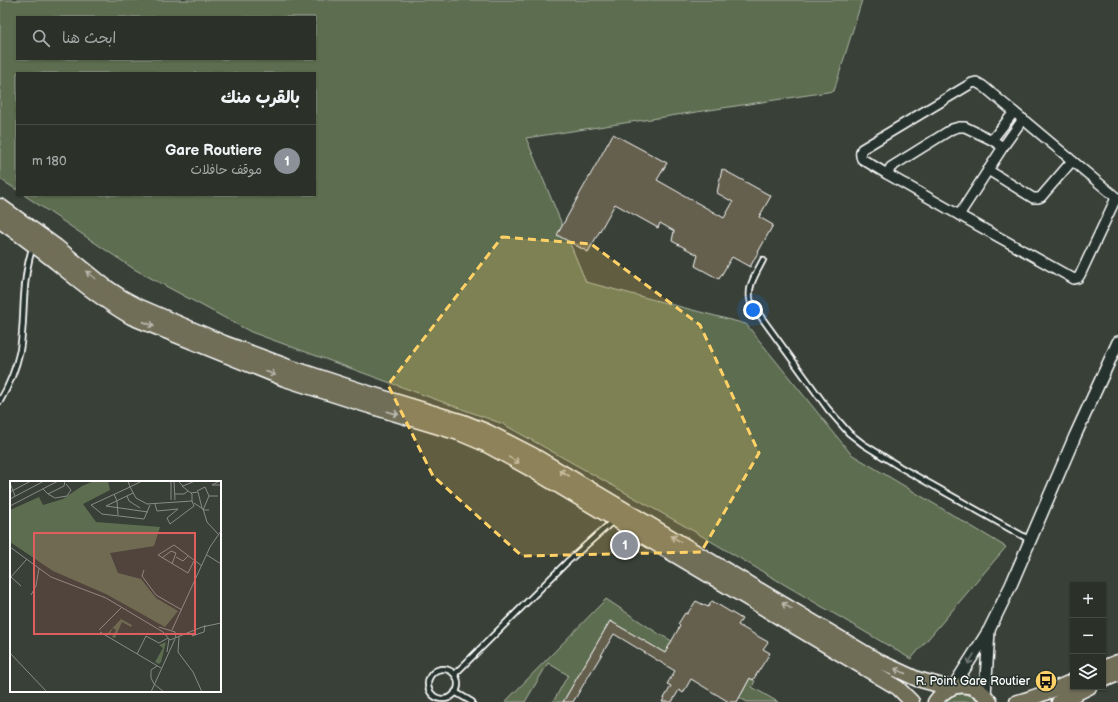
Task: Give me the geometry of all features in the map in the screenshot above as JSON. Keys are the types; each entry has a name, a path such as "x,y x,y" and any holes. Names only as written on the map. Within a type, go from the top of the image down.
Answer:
{"main road":[{"path":"0,206 57,247 105,286 138,306 224,343 290,368 368,394 463,422 488,432 533,455 880,662 917,679 951,688"},
{"path":"0,221 99,297 131,317 285,379 459,434 485,444 527,467 898,688 912,702"},
{"path":"1106,667 1118,662"},
{"path":"1106,679 1118,674"},
{"path":"1017,702 1024,701 1070,682"},
{"path":"935,702 941,693 951,688 960,686 974,688 991,700"},
{"path":"1059,702 1083,690"}],"street":[{"path":"972,83 980,83 1014,112 1117,199 1078,278 1074,279 959,215 887,174 862,159 860,156 862,149 972,83"},
{"path":"992,140 1014,112"},
{"path":"959,215 1003,147 1023,120"},
{"path":"887,174 891,168 952,129 965,127 1003,147"},
{"path":"988,170 1033,198 1038,198 1041,197 1072,161"},
{"path":"951,688 989,630 1011,585 1075,436 1118,342"},
{"path":"989,630 991,700"}],"lane":[{"path":"0,401 14,372 20,350 26,277 33,245"},
{"path":"763,260 750,286 749,292 751,303 828,409 850,434 900,467 1030,540"},
{"path":"455,674 567,562 615,519"},
{"path":"447,669 455,674 458,682 458,688 455,692 448,698 438,698 434,695 429,687 430,677 433,673 437,670 447,669"},
{"path":"455,692 472,702"}],"highlighted area":[{"path":"502,237 591,244 700,325 759,453 701,552 522,556 433,476 388,385"}],"green space":[{"path":"0,0 862,0 834,91 526,138 586,282 746,324 851,454 1006,547 911,659 690,529 503,424 251,332 134,269 25,196 316,196 316,72 16,72 16,189 0,179"},
{"path":"606,599 672,641 673,658 610,621 563,702 553,702 568,675 548,663 525,702 505,702"},
{"path":"750,678 755,681 752,687 778,702 747,702 733,694 742,693"},
{"path":"958,694 970,696 980,702 943,702 950,696"}],"building":[{"path":"613,134 667,163 657,180 724,218 733,202 717,193 722,169 771,196 759,217 773,225 750,267 732,257 719,279 695,266 698,255 672,241 674,231 660,223 658,228 615,204 588,252 557,235"},
{"path":"696,601 708,607 712,601 742,619 738,625 768,642 763,649 770,653 753,680 750,678 737,702 729,702 691,679 683,693 679,690 672,702 662,702 671,686 667,684 675,671 614,634 573,702 563,702 610,621 665,653 680,626 678,624 685,613 687,614"}],"place":[{"name":"Gare Routiere","path":"625,545"},
{"name":"R. Point Gare Routier","path":"1046,681"}]}
